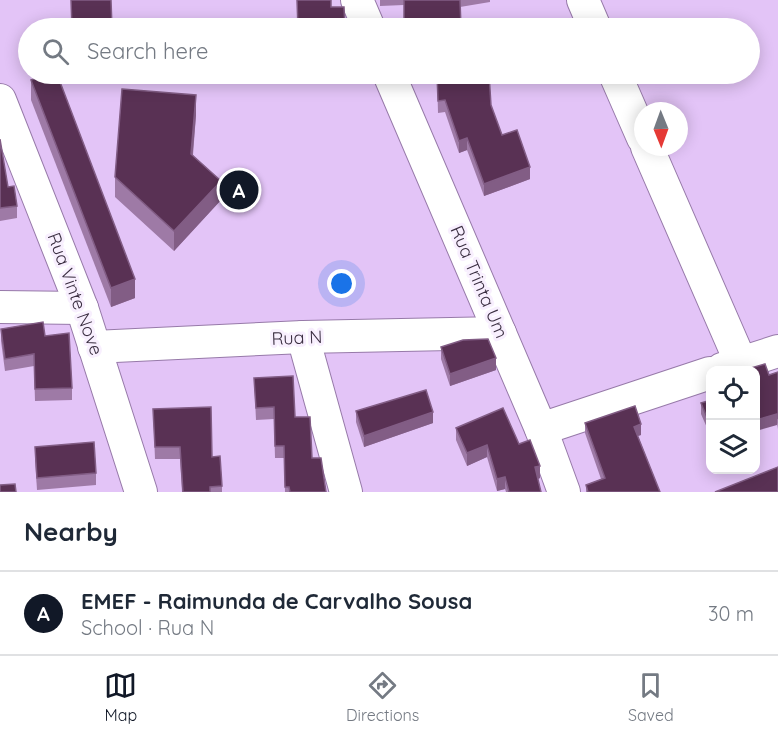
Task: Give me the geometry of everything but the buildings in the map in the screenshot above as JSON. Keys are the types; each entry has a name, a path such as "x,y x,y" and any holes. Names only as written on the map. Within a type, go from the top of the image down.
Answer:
{"street":[{"path":"357,0 365,18"},
{"path":"583,0 591,18"},
{"name":"Rua Trinta Um","path":"393,84 541,429 564,492"},
{"path":"619,84 634,117"},
{"name":"Rua Vinte Nove","path":"0,100 82,308 141,492"},
{"path":"650,156 730,366"},
{"path":"0,307 82,308"},
{"name":"Rua N","path":"94,347 303,337 500,333"},
{"path":"303,337 346,492"},
{"path":"733,366 778,351"},
{"path":"541,429 706,375"}],"place":[{"name":"EMEF - Raimunda de Carvalho Sousa","path":"239,190"}]}
